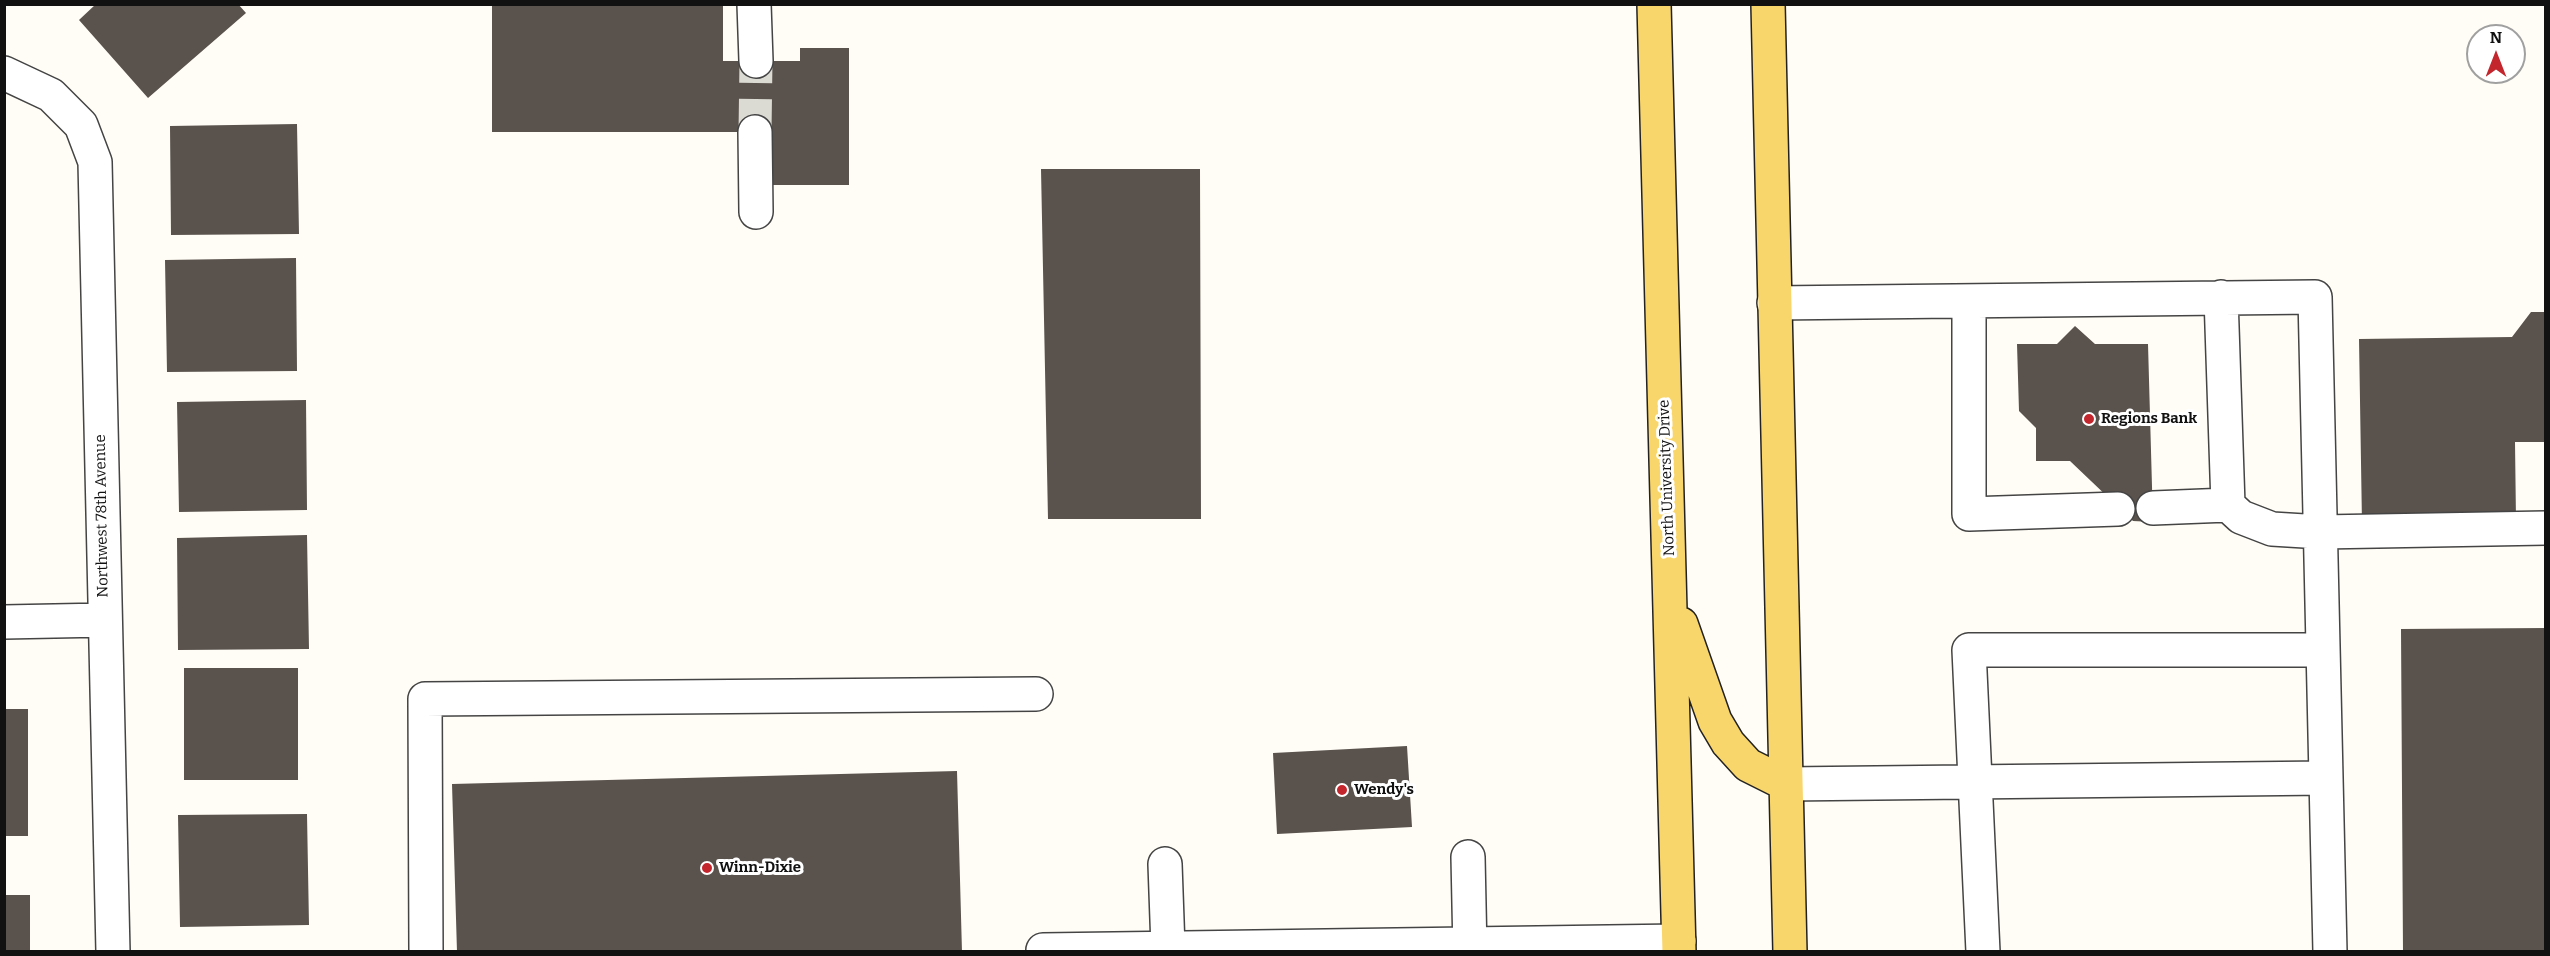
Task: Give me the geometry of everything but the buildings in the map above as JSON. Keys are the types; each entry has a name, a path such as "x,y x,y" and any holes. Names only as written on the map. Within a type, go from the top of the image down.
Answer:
{"main road":[{"name":"North University Drive","path":"1654,4 1679,946"},
{"path":"1768,4 1790,951"},
{"path":"1670,594 1715,721 1728,743 1748,765 1786,784"}],"street":[{"path":"754,4 756,61"},
{"name":"Northwest 78th Avenue","path":"4,74 51,95 81,125 95,162 113,951"},
{"path":"755,132 756,212"},
{"path":"2221,297 2228,505"},
{"path":"1774,303 2315,297 2330,951"},
{"path":"1969,301 1969,514 2118,509"},
{"path":"2153,508 2228,505 2241,517 2272,529 2320,532 2546,528"},
{"path":"4,622 105,620"},
{"path":"1983,951 1969,650 2323,650"},
{"path":"426,951 425,699 1036,694"},
{"path":"1786,784 2326,778"},
{"path":"1468,857 1470,948"},
{"path":"1165,864 1168,948"},
{"path":"1043,950 1679,946"}],"tunnel":[{"path":"755,132 756,61"}],"place":[{"name":"Regions Bank","path":"2089,419"},
{"name":"Wendy's","path":"1342,790"},
{"name":"Winn-Dixie","path":"707,868"}]}
